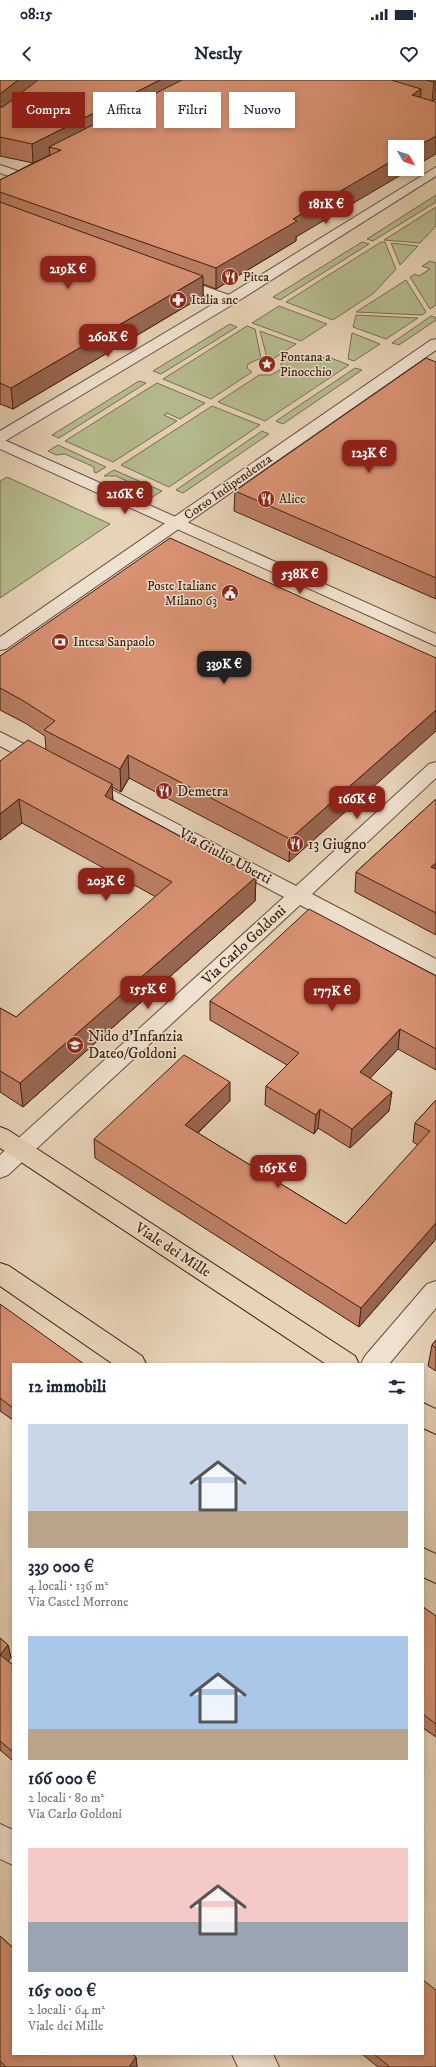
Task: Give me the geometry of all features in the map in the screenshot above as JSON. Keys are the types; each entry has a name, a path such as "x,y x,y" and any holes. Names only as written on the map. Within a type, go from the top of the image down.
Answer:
{"main road":[{"name":"Viale dei Mille","path":"0,1136 344,1363"},
{"path":"0,1273 132,1363"},
{"path":"424,1415 436,1423"},
{"path":"424,1562 436,1570"}],"street":[{"path":"0,169 25,174 7,183"},
{"path":"0,438 230,300 436,171"},
{"path":"164,276 230,300"},
{"name":"Corso Indipendenza","path":"0,646 436,343"},
{"path":"404,365 422,371"},
{"path":"0,443 436,641"},
{"name":"Via Giulio Uberti","path":"5,747 66,773 436,968"},
{"name":"Via Carlo Goldoni","path":"0,1170 436,768"},
{"path":"375,1363 436,1291"},
{"path":"0,1839 12,1849"},
{"path":"249,2055 263,2067"}],"green space":[{"path":"436,195 436,202 373,241 367,239"},
{"path":"436,207 436,226 420,243 384,240"},
{"path":"362,242 369,244 280,300 273,297"},
{"path":"381,242 385,242 396,269 374,293 333,320 286,302"},
{"path":"391,243 418,246 400,265"},
{"path":"430,261 436,263 436,305 430,309 410,277 415,274 419,276 430,269 422,266"},
{"path":"406,280 426,312 422,315 356,312"},
{"path":"279,306 327,324 301,341 252,323"},
{"path":"356,315 418,318 386,339 353,327"},
{"path":"431,316 436,318 436,320 399,345 392,343"},
{"path":"230,324 237,327 161,374 153,371"},
{"path":"247,326 255,329 261,358 248,364 247,368 252,372 211,399 163,379"},
{"path":"260,331 296,344 273,359 267,358"},
{"path":"352,333 380,344 354,361 348,359"},
{"path":"292,356 331,358 349,365 265,421 218,402 259,375 271,375 281,369 281,363"},
{"path":"355,368 362,370 283,424 276,421"},
{"path":"139,381 146,383 59,438 52,435"},
{"path":"157,383 205,403 180,419 167,413 164,415 177,421 113,462 65,441"},
{"path":"212,406 260,425 169,487 121,465"},
{"path":"262,431 269,434 183,493 176,490"},
{"path":"58,445 106,467 96,473 94,472 94,467 65,454 56,455 48,451"},
{"path":"114,470 162,491 151,498 143,494 144,489 116,476 104,476"},
{"path":"7,477 110,524 0,598 0,481"}],"building":[{"path":"0,80 18,80 0,94"},
{"path":"38,80 160,80 136,92 93,92 93,114 85,118 85,92 22,92"},
{"path":"182,80 391,80 421,89 412,95 436,102 436,136 424,143 424,140 388,140 388,163 293,219 297,221 216,268 0,192 0,180 61,150 49,147 93,125 93,128 156,128 156,93"},
{"path":"426,80 436,80 436,81 434,82"},
{"path":"12,100 12,128 64,128 32,144 0,137 0,107 3,107"},
{"path":"0,202 203,276 11,388 0,383"},
{"path":"426,358 436,362 436,578 235,491"},
{"path":"170,538 436,658 436,710 290,839 128,755 120,769 44,730 55,721 0,688 0,656"},
{"path":"28,740 112,784 105,796 256,877 20,1083 0,1071 0,1008 16,1017 172,882 19,799 0,814 0,761"},
{"path":"436,799 436,863 431,867 436,869 436,913 356,872"},
{"path":"309,909 436,976 436,1049 400,1029 360,1072 392,1092 352,1129 320,1109 316,1115 266,1086 299,1053 210,1001"},
{"path":"184,1055 230,1082 185,1125 346,1224 430,1131 415,1123 436,1100 436,1223 361,1308 94,1139"},
{"path":"0,1304 83,1363 12,1363 12,1407 0,1398"},
{"path":"436,1340 436,1348 432,1345"},
{"path":"424,1608 436,1616 436,1724 424,1715"},
{"path":"0,1638 8,1645 0,1655"},
{"path":"0,1655 12,1664 12,1751 0,1741"},
{"path":"0,1936 12,1947 12,2055 133,2055 136,2057 129,2067 6,2067 0,2061"},
{"path":"424,1981 436,1990 436,2067 390,2067 375,2055 424,2055"}],"place":[{"name":"Pitea","path":"230,277"},
{"name":"Italia snc","path":"178,300"},
{"name":"Fontana a Pinocchio","path":"267,364"},
{"name":"Alice","path":"266,499"},
{"name":"Poste Italiane Milano 63","path":"230,593"},
{"name":"Intesa Sanpaolo","path":"60,642"},
{"name":"Demetra","path":"164,791"},
{"name":"13 Giugno","path":"295,844"},
{"name":"Nido d'Infanzia Dateo/Goldoni","path":"75,1045"}]}
